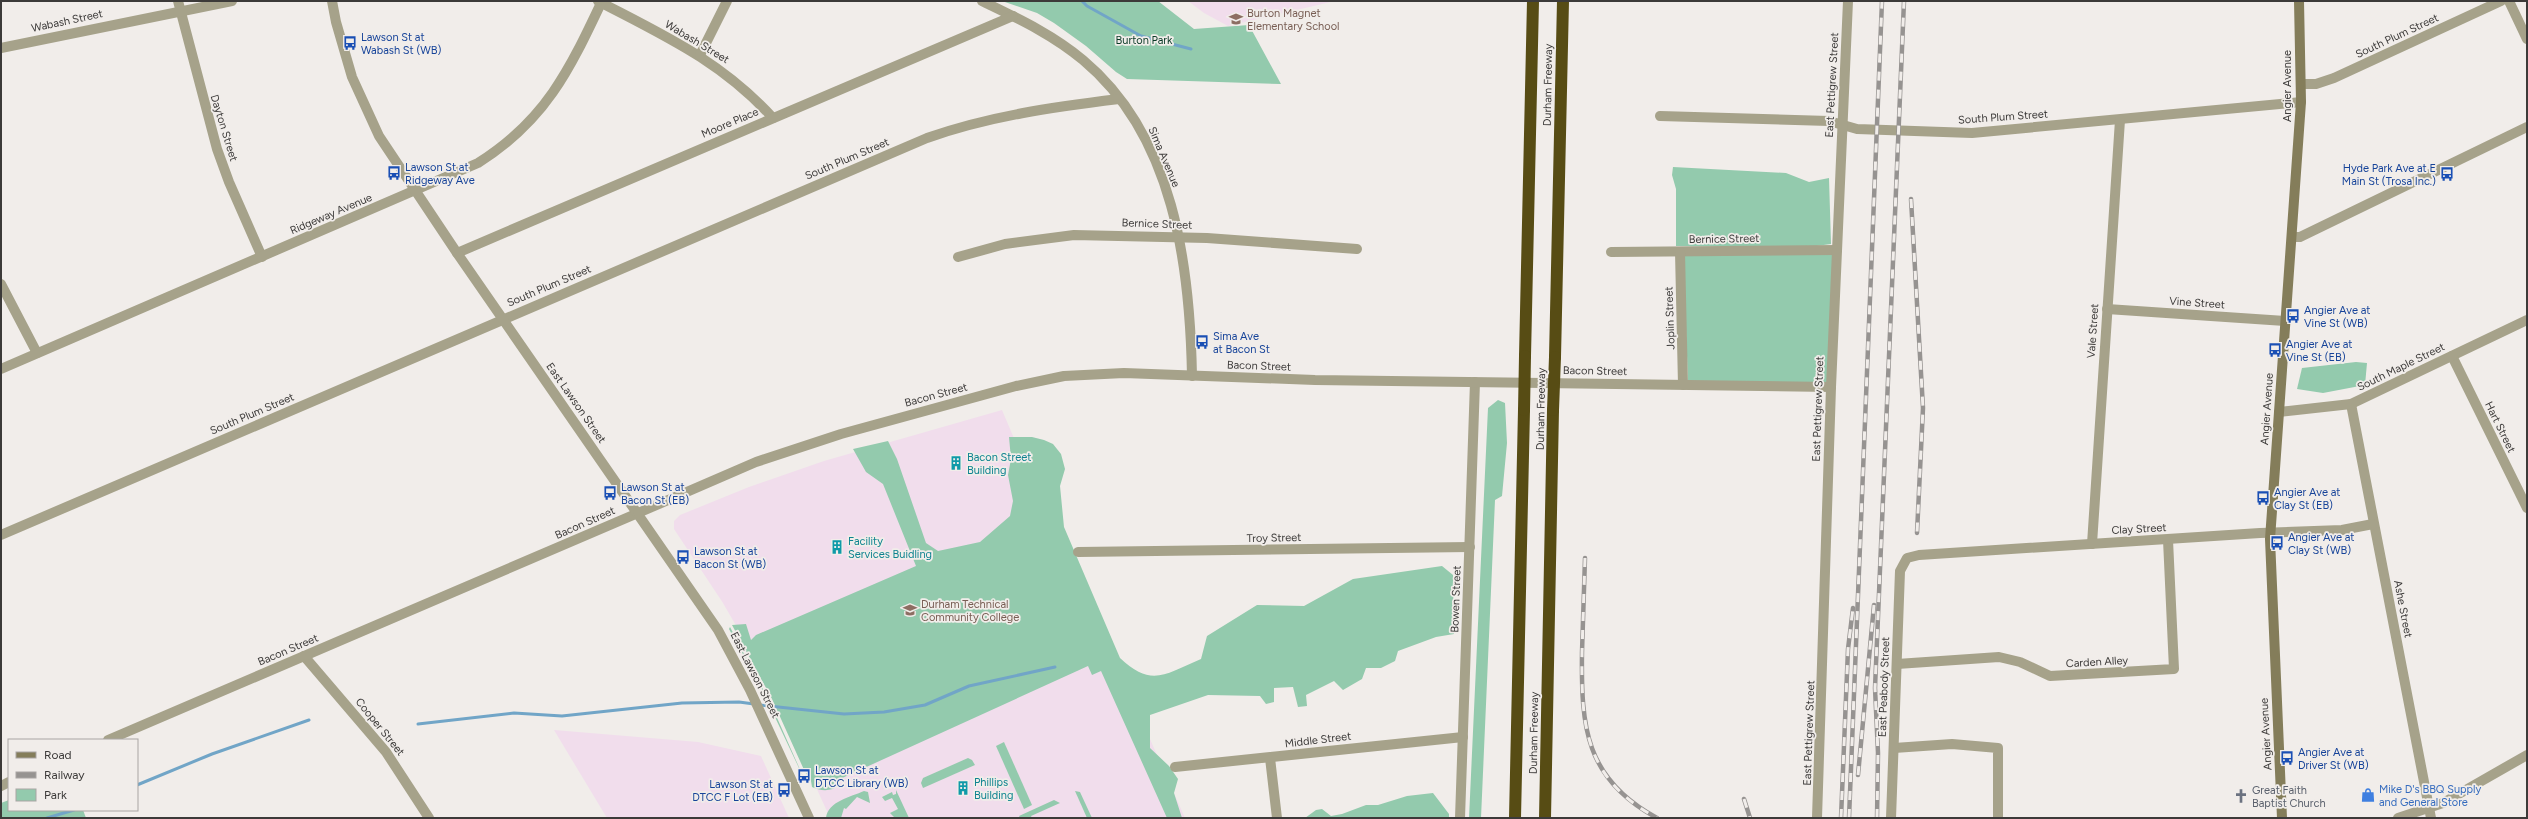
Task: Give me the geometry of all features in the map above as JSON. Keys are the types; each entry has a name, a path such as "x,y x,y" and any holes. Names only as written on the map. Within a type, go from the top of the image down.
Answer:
{"highway":[{"name":"Durham Freeway","path":"1515,818 1532,1"},
{"name":"Durham Freeway","path":"1545,818 1563,1"},
{"path":"1508,818 1518,693"},
{"path":"1547,724 1553,818"}],"main road":[{"name":"Angier Avenue","path":"2282,818 2271,584 2271,532 2301,102 2299,1"}],"street":[{"name":"Wabash Street","path":"1,48 179,6 232,1"},
{"name":"East Lawson Street","path":"332,1 343,51 363,105 379,136 457,253 718,630 750,690 809,818"},
{"path":"700,55 727,1"},
{"name":"Sima Avenue","path":"982,1 1014,16 1069,49 1097,74 1119,99 1148,144 1164,185 1179,237 1189,296 1192,376"},
{"name":"East Pettigrew Street","path":"1818,818 1831,387 1848,1"},
{"name":"South Plum Street","path":"2301,84 2316,84 2334,78 2501,1"},
{"path":"2509,1 2527,39"},
{"name":"Wabash Street","path":"600,2 700,55 736,81 773,118"},
{"name":"Ridgeway Avenue","path":"1,369 478,163 528,124 558,86 574,62 600,2"},
{"name":"Dayton Street","path":"179,6 217,149 229,182 262,257"},
{"name":"Moore Place","path":"457,253 1014,16"},
{"name":"South Plum Street","path":"1,535 928,138 970,125 1042,110 1119,99"},
{"name":"South Plum Street","path":"1660,116 1829,121 1857,129 1972,133 2301,102"},
{"name":"Vale Street","path":"2092,544 2120,120"},
{"path":"2292,237 2300,237 2527,127"},
{"name":"Bernice Street","path":"958,257 1005,244 1052,236 1117,235 1179,237 1357,249"},
{"name":"Bernice Street","path":"1611,252 1837,250"},
{"name":"Joplin Street","path":"1680,252 1684,385"},
{"path":"1,284 37,353"},
{"name":"Vine Street","path":"2107,309 2285,321"},
{"name":"South Maple Street","path":"2279,412 2351,404 2527,320"},
{"name":"Hart Street","path":"2452,356 2527,508"},
{"name":"Bacon Street","path":"110,739 756,462 841,434 1052,377 1093,374 1475,382 1831,387"},
{"name":"Bowen Street","path":"1460,818 1475,382"},
{"name":"Ashe Street","path":"2351,404 2430,814"},
{"name":"Clay Street","path":"1907,558 1919,555 2168,540 2271,532 2342,530 2373,524"},
{"name":"Carden Alley","path":"1898,664 1999,657 2020,662 2050,676 2174,669 2168,540"},
{"name":"Troy Street","path":"1078,552 1470,547"},
{"name":"East Peabody Street","path":"1891,818 1898,664 1900,571 1907,558"},
{"name":"Cooper Street","path":"304,656 386,752 429,818"},
{"name":"Middle Street","path":"1175,767 1463,737"},
{"path":"1894,748 1952,744 1998,748 1998,818"},
{"path":"2398,818 2430,814 2527,755"},
{"path":"1270,758 1277,818"}],"shaded area":[{"name":"Burton Magnet Elementary School","path":"1188,1 1335,1 1228,26 1204,13"},
{"name":"Durham Technical Community College","path":"1002,410 1027,469 1030,468 1185,818 830,818 788,725 749,648 723,603 674,529 674,521 680,515 749,487 824,461"},
{"path":"554,730 698,742 761,756 789,818 607,818"}],"green space":[{"name":"Burton Park","path":"1002,1 1158,1 1194,29 1249,25 1281,84 1127,79 1116,72 1086,46 1054,23 1037,13"},
{"path":"1673,167 1786,173 1809,182 1829,178 1831,244 1809,247 1676,246 1676,189 1672,175"},
{"path":"1834,253 1829,385 1688,381 1683,254"},
{"path":"2356,362 2367,363 2365,385 2323,393 2297,389 2302,368"},
{"path":"1498,400 1505,403 1507,443 1502,496 1495,500 1481,818 1469,818 1488,408"},
{"path":"1009,437 1032,437 1044,440 1053,444 1061,454 1065,469 1060,486 1064,527 1120,658 1141,673 1159,675 1168,673 1201,659 1207,636 1257,605 1304,606 1353,579 1442,566 1453,575 1454,634 1436,637 1398,651 1395,661 1381,668 1366,668 1362,679 1343,690 1334,681 1306,695 1307,706 1298,707 1293,687 1274,688 1274,702 1266,704 1260,696 1208,695 1150,715 1150,748 1169,766 1178,779 1174,793 1182,818 1167,818 1101,671 1092,675 1088,666 840,779 839,785 833,789 822,790 812,787 811,781 805,772 772,699 732,625 746,624 751,640 756,635 916,566 883,484 866,472 853,449 888,441 897,459 926,543 938,551 980,542 1010,516 1013,501 1008,475 1011,459"},
{"path":"730,627 770,702 806,783 759,683 729,629"},
{"path":"1004,742 1032,805 1024,809 996,746"},
{"path":"968,758 972,760 975,765 923,788 921,783 923,778"},
{"path":"896,790 909,818 895,818 890,813 898,809 892,798 885,801 882,797 892,792 893,795 896,794"},
{"path":"864,791 868,792 870,803 857,797 846,809 844,808 841,818 826,818 831,807 835,804"},
{"path":"1075,791 1080,792 1092,818 1087,818"},
{"path":"1433,793 1449,814 1449,818 1305,818 1316,810 1322,809 1331,816 1342,814 1366,805 1378,805 1407,796"},
{"path":"8,800 8,811 83,811 86,818 1,818 1,803"},
{"path":"1054,800 1060,803 1031,816 1032,818 1020,818 1019,816"}],"waterway":[{"path":"1082,1 1087,6 1141,36 1191,49"},
{"path":"760,705 844,714 884,712 925,705 969,686 1055,667"},
{"path":"418,724 514,713 562,716 682,703 739,702 754,704"},
{"path":"138,785 212,754 309,720"},
{"path":"47,818 71,811"}],"railway":[{"path":"1849,818 1882,1"},
{"path":"1877,818 1878,753 1875,688 1904,1"},
{"path":"1911,199 1923,408 1917,533"},
{"path":"1585,558 1582,679 1586,727 1592,748 1601,768 1615,786 1633,803 1657,818"},
{"path":"1858,775 1874,605"},
{"path":"1841,818 1848,649 1853,608"},
{"path":"1744,799 1750,818"}],"place":[{"name":"Burton Magnet Elementary School","path":"1236,19"},
{"name":"Lawson St at Wabash St (WB)","path":"350,43"},
{"name":"Lawson St at Ridgeway Ave","path":"394,173"},
{"name":"Hyde Park Ave at E Main St (Trosa Inc.)","path":"2447,174"},
{"name":"Angier Ave at Vine St (WB)","path":"2293,316"},
{"name":"Sima Ave at Bacon St","path":"1202,342"},
{"name":"Angier Ave at Vine St (EB)","path":"2275,350"},
{"name":"Bacon Street Building","path":"956,463"},
{"name":"Lawson St at Bacon St (EB)","path":"610,493"},
{"name":"Angier Ave at Clay St (EB)","path":"2263,498"},
{"name":"Angier Ave at Clay St (WB)","path":"2277,543"},
{"name":"Facility Services Buidling","path":"837,547"},
{"name":"Lawson St at Bacon St (WB)","path":"683,557"},
{"name":"Durham Technical Community College","path":"910,610"},
{"name":"Angier Ave at Driver St (WB)","path":"2287,758"},
{"name":"Lawson St at DTCC Library (WB)","path":"804,776"},
{"name":"Phillips Building","path":"963,788"},
{"name":"Lawson St at DTCC F Lot (EB)","path":"784,790"},
{"name":"Mike D's BBQ Supply and General Store","path":"2368,795"},
{"name":"Great Faith Baptist Church","path":"2241,796"}]}
